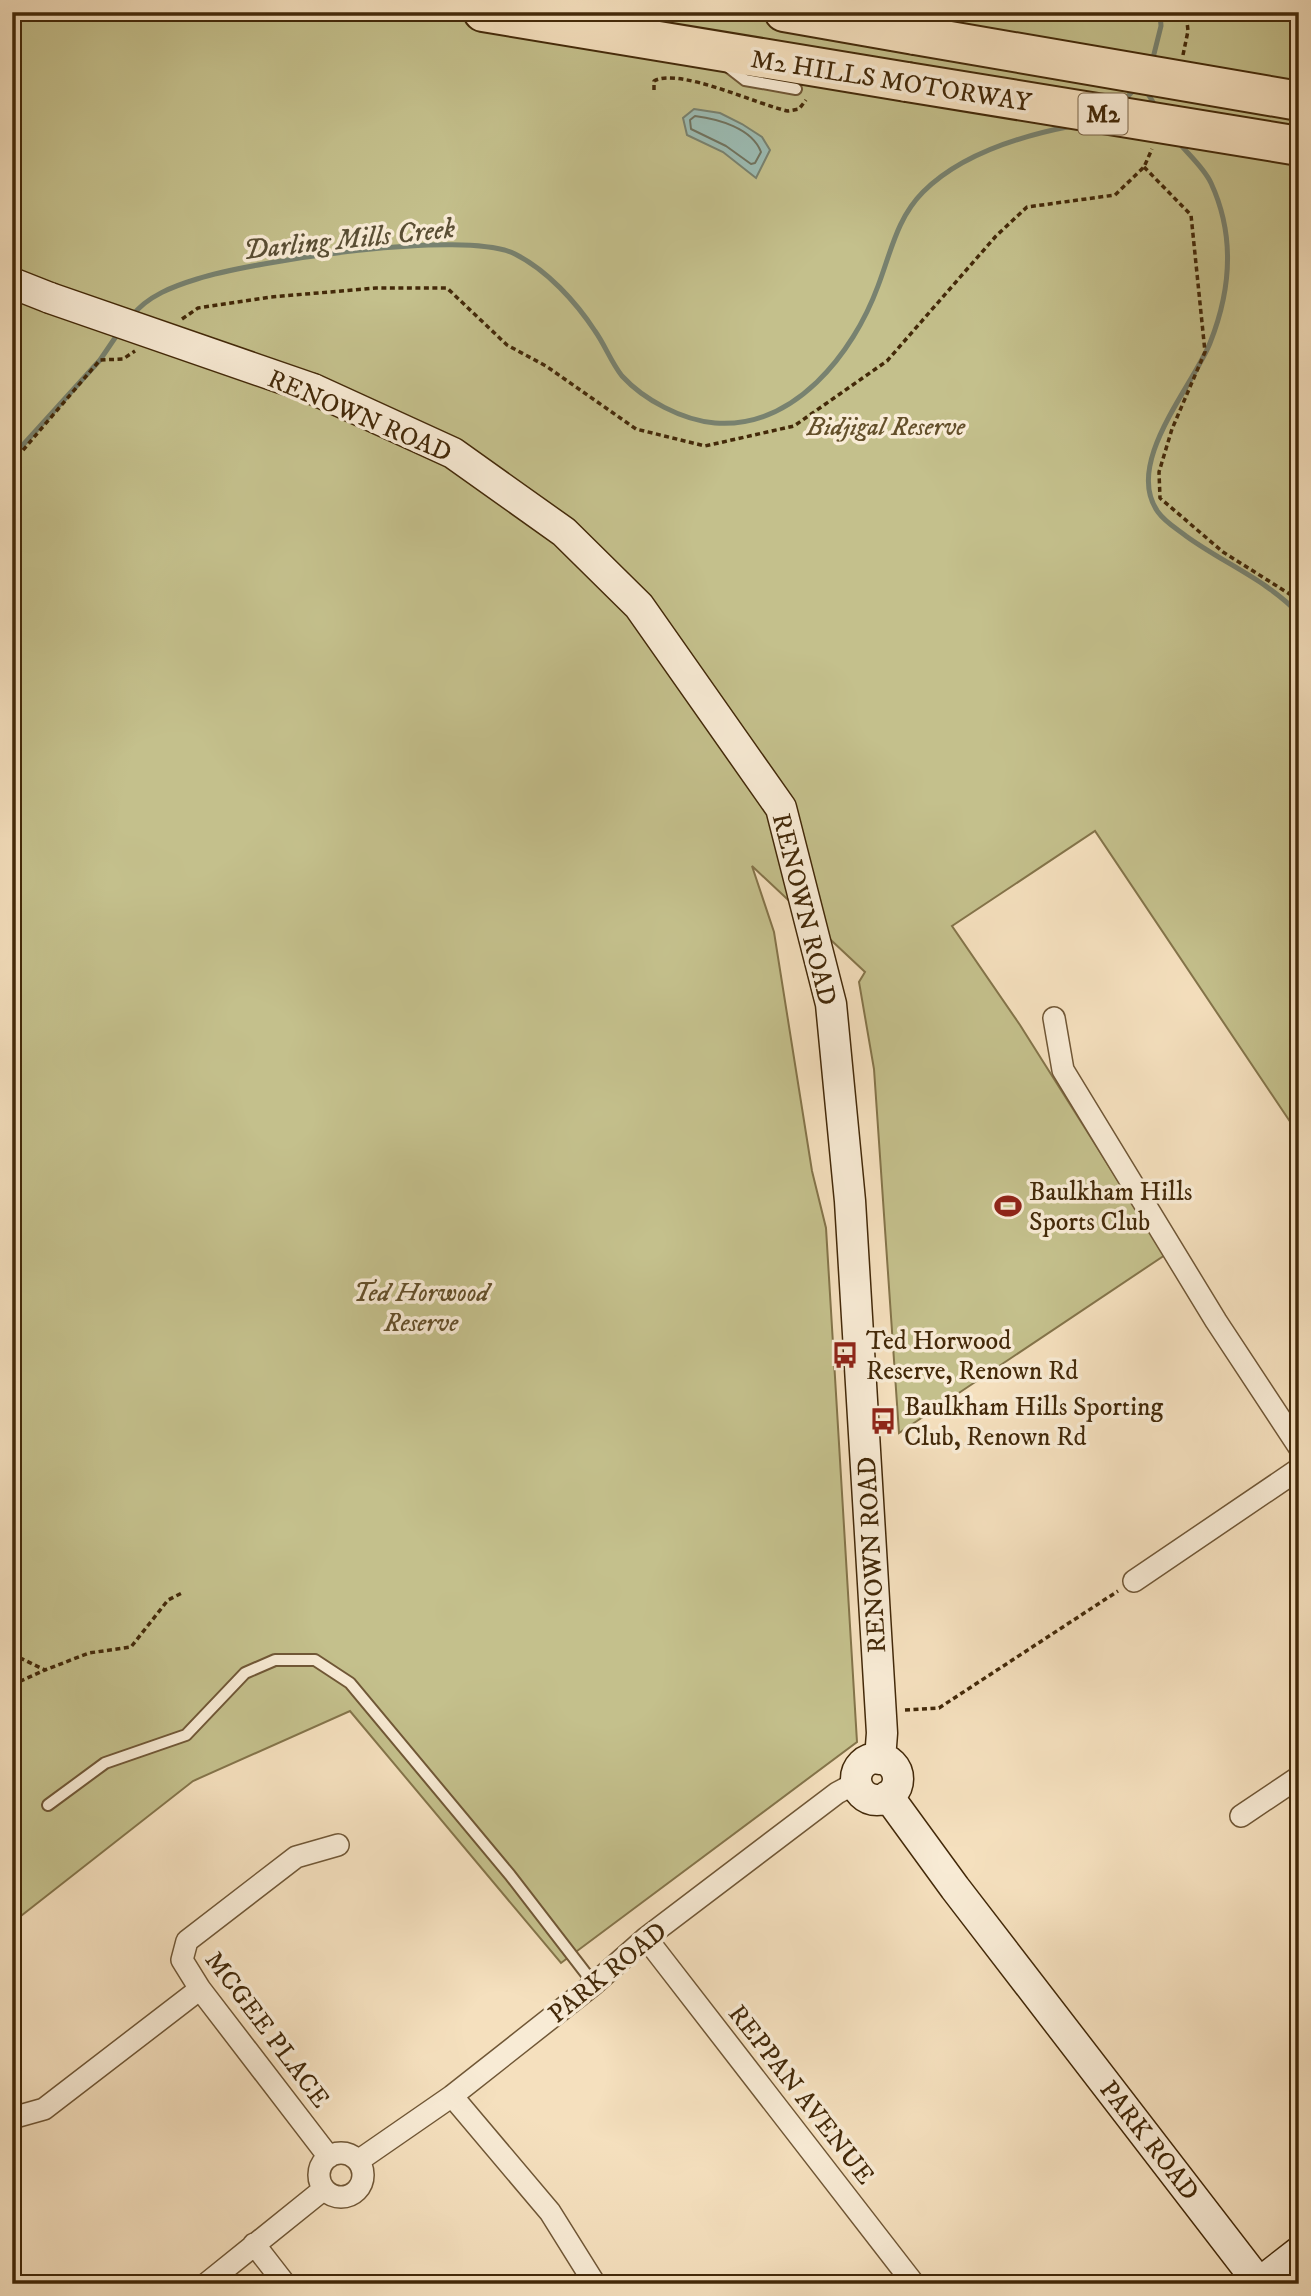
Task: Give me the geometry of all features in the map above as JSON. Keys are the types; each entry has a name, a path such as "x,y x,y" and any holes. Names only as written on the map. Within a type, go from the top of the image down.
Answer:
{"highway":[{"name":"M2 HILLS MOTORWAY","path":"483,12 1299,146"},
{"name":"M2 HILLS MOTORWAY","path":"784,12 1299,101"}],"main road":[{"name":"RENOWN ROAD","path":"12,283 313,389 453,453 564,532 639,606 781,808 831,1004 850,1201 882,1733 880,1759"},
{"path":"880,1759 892,1765 897,1778 897,1785 888,1796 868,1798 856,1783 862,1765 880,1759"},
{"name":"PARK ROAD","path":"888,1796 955,1888 1259,2283"},
{"path":"1259,2283 1299,2252"}],"street":[{"path":"1054,1018 1063,1070 1216,1321 1299,1447"},
{"path":"1134,1581 1299,1469"},
{"path":"1241,1816 1299,1777"},
{"name":"PARK ROAD","path":"358,2161 452,2096 594,1984 646,1938 837,1793 856,1783"},
{"name":"MCGEE PLACE","path":"329,2157 200,1989 182,1960 187,1941 296,1857 338,1844"},
{"name":"REPPAN AVENUE","path":"646,1938 914,2284"},
{"path":"12,2118 44,2109 200,1989"},
{"path":"452,2096 550,2212 595,2284"},
{"path":"341,2153 358,2161 363,2180 355,2192 343,2197 324,2189 320,2169 329,2157 341,2153"},
{"path":"206,2284 324,2189"},
{"path":"254,2244 285,2284"}],"lane":[{"path":"705,50 745,80 796,89"},
{"path":"48,1805 105,1763 186,1735 245,1673 275,1660 315,1660 350,1683 510,1875 594,1984"}],"path":[{"path":"1185,47 1188,31 1186,12"},
{"path":"654,90 654,81 661,78 685,80 788,111 799,109 806,102 806,98 796,89"},
{"path":"176,323 198,308 271,297 376,288 447,288 507,345 546,366 636,429 705,446 794,426 887,361 996,236 1027,208 1115,195 1144,167 1191,215 1205,352 1171,429 1158,472 1160,498 1223,552 1299,600"},
{"path":"12,463 100,360 123,359 144,344"},
{"path":"904,1710 939,1708 1134,1581"},
{"path":"12,1685 89,1653 131,1647 168,1600 182,1593"},
{"path":"12,1654 45,1670"}],"green space":[{"path":"12,12 125,12 173,18 177,12 1299,12 1299,1135 1095,831 952,926 1020,1025 1165,1255 899,1433 874,1069 859,982 865,972 752,866 774,932 812,1171 826,1228 857,1742 561,1963 350,1711 193,1781 12,1923"}],"water":[{"path":"694,109 720,113 762,137 770,150 756,178 723,152 687,135 683,118"}],"waterway":[{"name":"Darling Mills Creek","path":"1152,62 1161,26 1160,12"},
{"name":"Darling Mills Creek","path":"1121,103 1136,88"},
{"path":"1145,89 1156,107"},
{"name":"Darling Mills Creek","path":"132,316 153,297 179,285 264,264 407,246 489,247 515,254 560,288 599,336 622,376 652,401 702,421 744,422 770,414 795,400 817,382 836,361 867,312 901,224 923,192 955,167 992,148 1072,126"},
{"path":"1178,142 1204,172 1219,203 1227,243 1226,283 1210,343 1164,426 1155,449 1149,471 1149,493 1158,512 1168,522 1200,546 1273,591 1299,614"},
{"name":"Darling Mills Creek","path":"12,457 100,360 119,332"}],"place":[{"name":"Baulkham Hills Sports Club","path":"1008,1206"},
{"name":"Ted Horwood Reserve, Renown Rd","path":"845,1355"},
{"name":"Baulkham Hills Sporting Club, Renown Rd","path":"883,1421"}],"park label":[{"name":"Bidjigal Reserve","path":"886,426"},
{"name":"Ted Horwood Reserve","path":"421,1307"}]}
